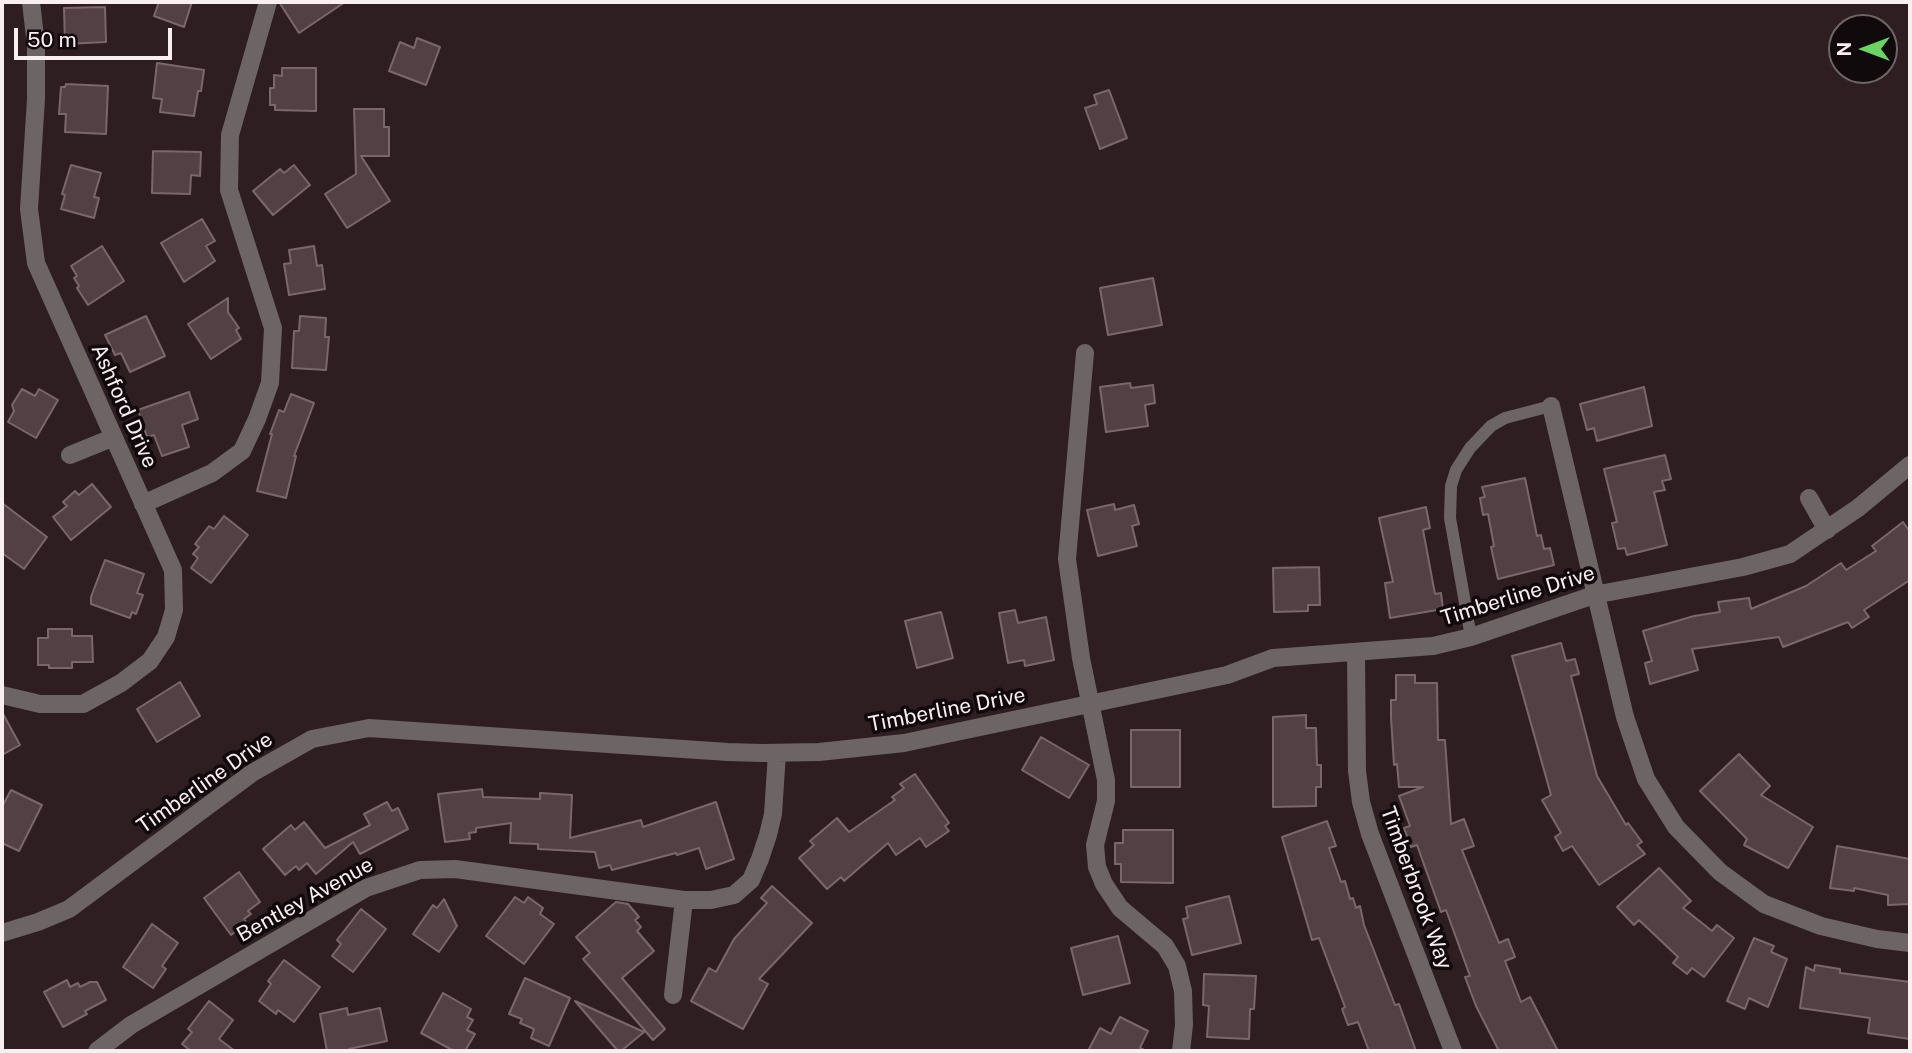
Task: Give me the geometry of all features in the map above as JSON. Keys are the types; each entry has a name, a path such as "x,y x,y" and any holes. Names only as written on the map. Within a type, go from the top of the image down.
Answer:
{"street":[{"name":"Ashford Drive","path":"2,695 40,704 83,704 150,662 166,637 174,610 173,570 36,263 29,209 36,99 36,46 32,2"},
{"path":"143,504 212,473 242,451 270,383 273,328 229,190 230,135 268,2"},
{"path":"1085,353 1067,559 1081,659 1106,780 1106,802 1095,845 1097,867 1104,884 1120,908 1165,946 1177,966 1183,991 1184,1025 1181,1051"},
{"path":"1551,406 1625,717 1646,779 1676,827 1720,872 1764,904 1821,926 1877,939 1910,943"},
{"path":"70,455 112,438"},
{"name":"Timberline Drive","path":"2,933 69,909 252,773 312,739 369,728 728,752 777,753 860,749 904,743 1227,675 1273,658 1433,646 1471,637 1594,595 1766,561 1790,554 1827,530 1910,465"},
{"path":"1809,498 1827,530"},
{"name":"Timberbrook Way","path":"1356,652 1357,771 1360,802 1453,1051"},
{"name":"Bentley Avenue","path":"97,1051 131,1025 354,895 395,877 420,870 455,869 684,900 711,900 734,895 751,880 760,859 773,814 777,753"},
{"path":"673,995 684,900"}],"lane":[{"path":"1471,637 1450,519 1451,486 1456,470 1478,438 1492,426 1505,418 1551,406"}],"building":[{"path":"159,2 192,2 184,27 154,16"},
{"path":"279,2 345,2 299,33"},
{"path":"105,7 106,42 65,44 64,8"},
{"path":"417,38 440,47 426,85 389,71 400,42 414,48"},
{"path":"157,63 204,70 194,116 160,112 162,99 153,98"},
{"path":"282,68 316,68 316,111 275,110 275,105 270,105 270,88 274,88 274,75 282,76"},
{"path":"66,84 108,86 106,134 65,132 66,114 59,114 61,87"},
{"path":"1109,90 1127,138 1100,149 1085,108 1097,104 1094,95"},
{"path":"354,109 384,109 384,127 389,127 389,156 361,156 390,201 347,228 325,194 356,174"},
{"path":"153,151 201,152 200,176 191,175 190,194 152,193"},
{"path":"71,165 101,173 94,197 99,198 94,218 61,209 65,195 62,194"},
{"path":"294,165 310,185 273,215 253,191 280,169 284,173"},
{"path":"202,219 215,241 206,246 215,261 184,282 161,243"},
{"path":"102,246 124,281 88,305 77,288 79,286 74,278 77,276 71,266"},
{"path":"314,246 317,266 322,265 325,289 289,295 284,264 291,263 289,250"},
{"path":"1153,278 1162,325 1108,335 1100,288"},
{"path":"228,298 228,312 239,328 236,330 241,339 211,359 188,324"},
{"path":"146,316 165,356 130,372 121,353 115,355 105,335"},
{"path":"300,316 326,318 325,337 329,337 326,370 292,368 294,331 299,331"},
{"path":"1130,383 1131,388 1153,385 1155,403 1145,405 1148,426 1106,432 1100,387"},
{"path":"1644,387 1652,426 1597,441 1594,428 1587,430 1580,404"},
{"path":"22,389 35,396 39,389 58,400 36,438 8,422 14,411 12,405"},
{"path":"189,392 198,419 182,425 189,447 162,456 154,435 147,437 138,410"},
{"path":"291,394 314,403 294,456 286,498 257,491 270,434 279,410 284,412"},
{"path":"1665,455 1671,479 1662,481 1665,490 1654,492 1667,545 1627,555 1625,548 1618,549 1612,523 1617,522 1604,469"},
{"path":"1525,478 1537,536 1541,535 1544,549 1550,548 1554,565 1498,579 1488,514 1483,515 1480,498 1485,497 1482,487"},
{"path":"92,484 111,507 71,540 53,517 67,506 63,502 75,491 79,495"},
{"path":"2,503 47,537 24,569 2,553"},
{"path":"1114,504 1115,510 1134,505 1139,524 1132,526 1137,546 1098,556 1087,510"},
{"path":"1426,507 1430,528 1423,530 1435,594 1441,593 1443,609 1390,618 1385,583 1393,582 1379,518"},
{"path":"224,516 248,535 211,583 191,568 198,558 193,554 199,547 195,544 209,526 214,529"},
{"path":"1903,522 1910,532 1910,580 1864,610 1869,617 1852,628 1848,622 1783,647 1779,637 1692,649 1698,670 1650,684 1645,663 1652,661 1643,631 1694,616 1720,612 1718,602 1749,598 1751,609 1806,586 1841,563 1846,570 1876,551 1872,546"},
{"path":"105,560 144,574 137,593 143,595 136,614 132,612 130,618 91,604 91,597"},
{"path":"1319,567 1320,605 1308,605 1308,611 1274,612 1273,568"},
{"path":"1015,610 1018,623 1046,617 1054,660 1025,666 1024,660 1008,663 999,613"},
{"path":"941,612 953,658 917,668 905,621"},
{"path":"48,629 72,629 72,636 92,636 93,662 72,662 72,668 38,665 38,638 48,638"},
{"path":"1561,643 1566,661 1575,659 1579,674 1571,676 1597,776 1626,825 1628,823 1642,842 1637,845 1645,854 1599,885 1572,846 1563,851 1555,837 1561,833 1542,800 1551,795 1512,656"},
{"path":"1396,675 1415,675 1415,683 1437,683 1438,740 1445,740 1451,824 1464,819 1474,846 1462,850 1499,943 1508,939 1515,957 1505,961 1521,1002 1530,997 1558,1051 1499,1051 1476,1006 1465,977 1470,976 1446,910 1441,912 1417,845 1411,847 1404,828 1410,826 1399,796 1423,787 1399,787 1397,764 1394,765 1391,717 1391,700 1396,700"},
{"path":"180,682 200,716 157,742 137,709"},
{"path":"2,712 20,745 2,755"},
{"path":"1306,715 1306,728 1316,728 1317,765 1321,765 1321,787 1316,787 1316,806 1273,807 1273,717"},
{"path":"1131,730 1180,730 1180,787 1131,787"},
{"path":"1041,737 1089,765 1069,798 1022,770"},
{"path":"1739,754 1770,786 1761,795 1813,827 1788,868 1744,845 1747,839 1700,791"},
{"path":"915,774 949,823 945,826 949,831 926,847 920,838 896,855 888,843 844,881 841,877 827,889 799,858 814,845 810,841 837,818 849,832 895,800 892,797 904,788 900,784"},
{"path":"482,789 483,797 540,799 540,793 572,795 570,838 641,820 643,827 716,802 734,859 706,869 699,848 612,870 610,865 599,868 595,852 538,849 538,844 510,843 511,823 476,828 476,832 469,833 470,839 445,842 438,794"},
{"path":"11,790 42,805 19,851 2,843 2,807"},
{"path":"387,802 392,811 398,808 408,829 360,854 353,842 316,874 307,863 299,870 296,866 285,875 263,849 291,825 295,830 304,822 325,848 370,825 364,814"},
{"path":"1327,821 1336,846 1329,848 1341,882 1345,881 1350,899 1353,898 1356,908 1360,906 1364,925 1395,1005 1399,1004 1416,1051 1369,1051 1358,1022 1348,1025 1342,1009 1345,1007 1319,938 1312,940 1282,837"},
{"path":"1123,830 1173,830 1173,883 1121,882 1121,864 1115,864 1115,843 1123,843"},
{"path":"1837,846 1910,859 1910,904 1888,905 1888,895 1854,888 1854,891 1830,888"},
{"path":"1659,868 1691,901 1683,908 1712,931 1717,925 1734,938 1704,977 1692,968 1687,974 1673,963 1678,957 1639,920 1634,925 1617,907"},
{"path":"239,872 260,902 248,911 251,914 244,919 247,923 231,935 204,898"},
{"path":"772,886 812,923 759,979 768,984 743,1029 691,1001 709,968 716,972 734,939 767,903 761,898"},
{"path":"1229,896 1241,943 1192,955 1183,919 1188,918 1186,907"},
{"path":"515,897 524,903 528,897 543,908 540,914 554,924 524,964 486,936"},
{"path":"444,899 457,926 439,952 413,934 433,905 437,908"},
{"path":"616,902 628,904 639,917 635,920 641,927 637,931 654,951 622,978 665,1029 653,1040 583,959 590,953 576,937"},
{"path":"361,909 386,929 353,972 332,956 341,944 337,940"},
{"path":"152,924 178,943 162,966 166,969 153,988 123,967"},
{"path":"1118,936 1130,983 1083,995 1071,948"},
{"path":"1754,938 1774,946 1771,952 1787,959 1768,1007 1749,998 1745,1009 1727,1001"},
{"path":"284,960 320,987 294,1022 278,1010 276,1014 259,1001 271,984 268,981"},
{"path":"1815,965 1840,969 1840,973 1910,982 1910,1039 1868,1033 1870,1018 1800,1008 1806,967 1814,971"},
{"path":"1204,974 1256,976 1254,1009 1250,1009 1249,1039 1207,1037 1209,1006 1203,1005"},
{"path":"525,978 570,998 549,1046 531,1038 534,1029 520,1023 522,1019 509,1014"},
{"path":"67,980 70,987 78,983 80,987 97,982 106,1000 63,1027 44,992"},
{"path":"443,993 471,1009 467,1017 473,1020 467,1030 475,1034 465,1051 454,1051 421,1033"},
{"path":"209,1001 233,1020 219,1039 235,1051 191,1051 182,1044 192,1032 188,1029"},
{"path":"575,1001 644,1032 618,1051"},
{"path":"347,1008 348,1015 380,1008 387,1041 349,1051 327,1051 320,1014"},
{"path":"1120,1017 1148,1031 1140,1048 1146,1051 1088,1051 1100,1028 1111,1034"}]}
